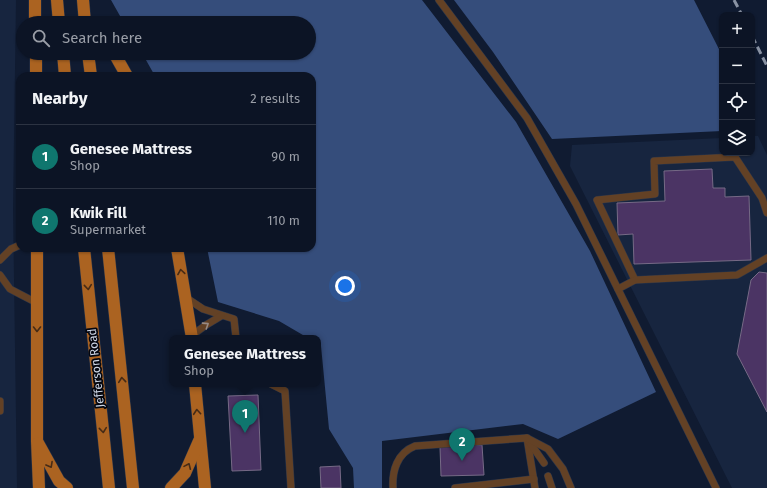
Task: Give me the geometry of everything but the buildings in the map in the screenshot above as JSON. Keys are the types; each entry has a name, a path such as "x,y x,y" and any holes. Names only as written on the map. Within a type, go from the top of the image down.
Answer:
{"main road":[{"path":"35,0 35,16"},
{"path":"57,0 59,16"},
{"path":"83,3 84,16"},
{"path":"83,3 90,16"},
{"path":"36,60 36,72"},
{"path":"64,60 65,72"},
{"path":"89,60 90,72"},
{"path":"118,60 125,72"},
{"path":"37,252 37,440 39,488"},
{"name":"Jefferson Road","path":"84,252 109,488"},
{"name":"Jefferson Road","path":"108,252 133,488"},
{"path":"178,252 192,335"},
{"path":"195,387 205,488"},
{"path":"37,440 59,481 67,488"},
{"path":"171,488 185,473 200,440"}],"lane":[{"path":"439,0 527,118 576,204 716,488"},
{"path":"635,280 597,200 656,194 654,161 735,157 762,198 767,213"},
{"path":"0,260 11,249 16,247"},
{"path":"618,289 635,280 737,275 767,258"},
{"path":"0,275 10,288 37,302"},
{"path":"185,297 202,309 234,319 236,335"},
{"path":"194,335 206,325 221,316"},
{"path":"277,387 285,391 291,488"},
{"path":"0,401 0,411"},
{"path":"527,438 544,463"},
{"path":"527,438 535,488"},
{"path":"393,488 393,476 398,461 406,450 410,448 527,438 548,449 563,469 571,488"},
{"path":"548,476 552,488"},
{"path":"455,488 512,485 523,480 534,479"},
{"path":"523,480 524,488"}],"shaded area":[{"path":"0,0 16,0 13,209 17,488 0,488"},
{"path":"111,0 422,0 516,122 590,251 656,392 558,439 523,424 382,441 382,488 354,488 353,468 329,429 321,335 303,335 279,321 218,302 208,252 316,252 316,72 153,72 146,60 316,60 316,16 120,16"},
{"path":"454,0 694,0 719,49 719,131 552,139 493,52"},
{"path":"755,136 758,136 767,155 767,488 732,488 570,166 572,145 719,138 719,156 755,156"}],"railway":[{"path":"734,0 740,12"},
{"path":"755,42 767,66"}],"place":[{"name":"Genesee Mattress","path":"245,433"},
{"name":"Kwik Fill","path":"462,461"}]}
